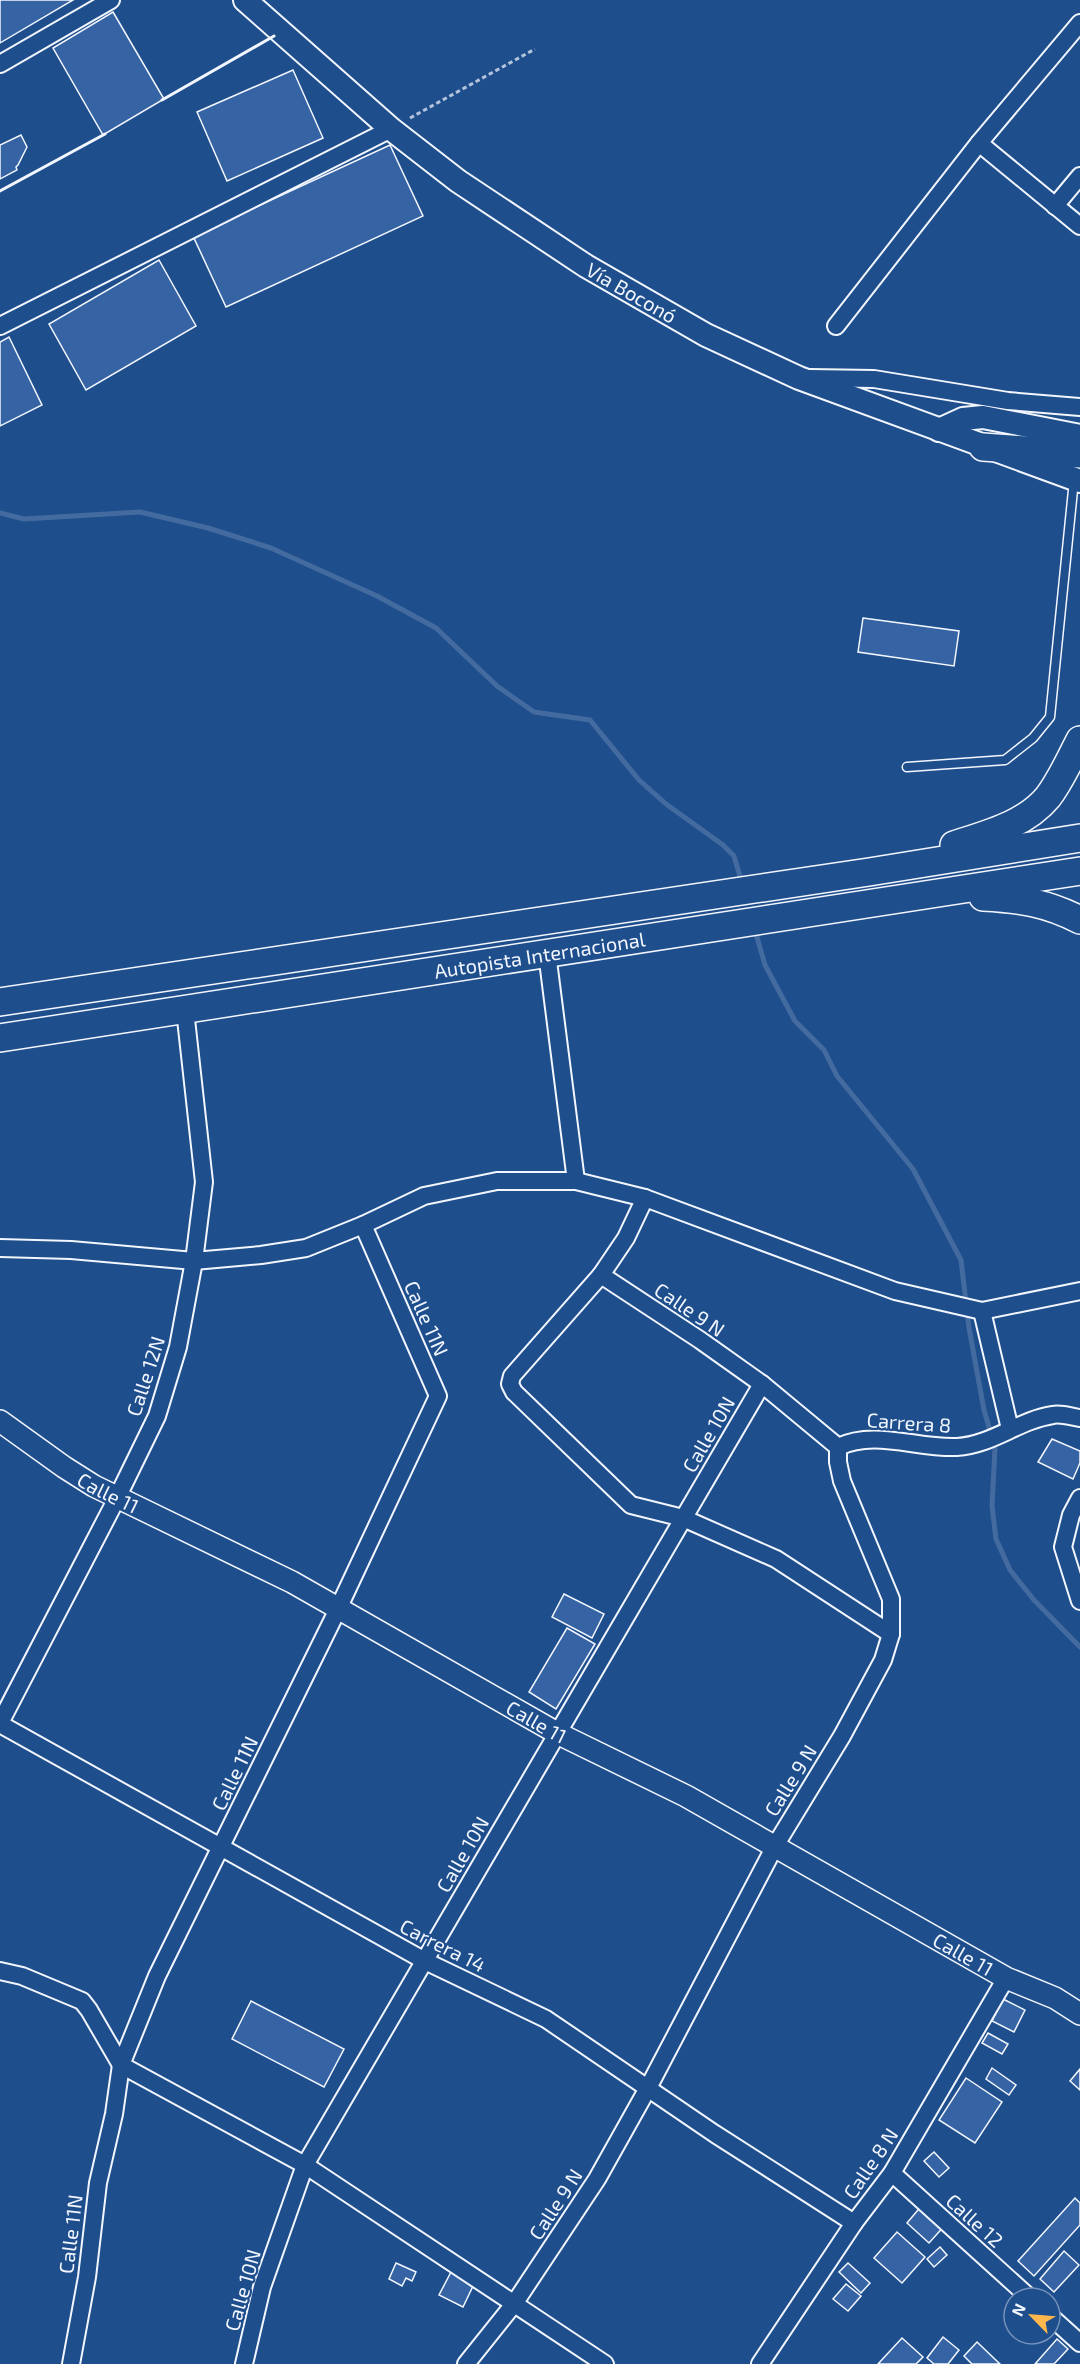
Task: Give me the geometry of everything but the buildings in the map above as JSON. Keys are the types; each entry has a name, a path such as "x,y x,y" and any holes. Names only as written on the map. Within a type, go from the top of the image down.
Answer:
{"highway":[{"path":"983,447 1078,471"},
{"path":"869,872 993,832 1032,813 1050,795 1080,740"},
{"name":"Autopista Internacional","path":"0,1002 869,872 1080,838"},
{"name":"Autopista Internacional","path":"0,1038 1080,871"},
{"path":"925,894 1028,901 1055,908 1080,920"}],"main road":[{"name":"Vía Boconó","path":"245,0 391,129 458,181 586,266 706,335 799,378 983,447"},
{"path":"939,430 963,419 983,417 1080,436"}],"street":[{"path":"0,64 111,0"},
{"path":"836,326 979,143 1080,23"},
{"path":"0,326 391,129"},
{"path":"979,143 1080,226"},
{"path":"1055,206 1080,176"},
{"path":"799,378 874,379 1008,401 1080,407"},
{"path":"548,953 576,1181"},
{"name":"Calle 12N","path":"0,1724 157,1416 178,1347 194,1261 204,1182 185,1010"},
{"path":"0,1248 70,1250 194,1261 261,1255 306,1248 363,1225 424,1196 497,1181 576,1181 645,1198 895,1291 982,1311 1080,1291"},
{"path":"645,1198 626,1238 601,1275 512,1376 510,1384 514,1392 631,1505 683,1518 776,1559 891,1634"},
{"name":"Calle 11N","path":"71,2364 87,2277 98,2183 114,2114 121,2065 157,1976 338,1609 438,1396 363,1225"},
{"name":"Calle 9 N","path":"466,2364 514,2304 597,2179 648,2088 775,1846 847,1726 883,1660 891,1634 891,1599 842,1481 838,1447 762,1384 601,1275"},
{"path":"982,1311 1010,1429"},
{"name":"Calle 10N","path":"244,2364 262,2287 305,2165 762,1384"},
{"name":"Carrera 8","path":"838,1447 853,1440 883,1440 957,1447 993,1439 1010,1429 1054,1414 1080,1418"},
{"name":"Calle 11","path":"0,1421 64,1467 117,1498 258,1565 556,1733 686,1796 1006,1978 1055,1998 1080,2014"},
{"path":"1080,1498 1071,1515 1063,1547 1080,1601"},
{"name":"Carrera 14","path":"0,1724 425,1961 546,2019 854,2223"},
{"path":"0,1971 13,1972 82,2001 121,2065 305,2165 605,2364"},
{"name":"Calle 8 N","path":"760,2364 854,2223 892,2173 1006,1978"},
{"name":"Calle 12","path":"892,2173 1017,2286"},
{"path":"1062,2327 1080,2343"}],"lane":[{"path":"907,767 1005,759 1033,738 1050,717 1078,471"}],"path":[{"path":"427,109 535,49"}],"waterway":[{"path":"0,513 24,519 140,512 208,528 271,548 377,596 436,628 497,686 534,712 590,720 639,780 666,804 723,845 734,856 742,883"},
{"path":"755,930 765,965 795,1021 824,1050 837,1076 913,1169 961,1260 969,1328 984,1410 995,1448 992,1506 996,1539 1010,1570 1034,1600 1080,1647"}],"wall":[{"path":"162,100 274,36"},
{"path":"0,191 105,134"}]}
